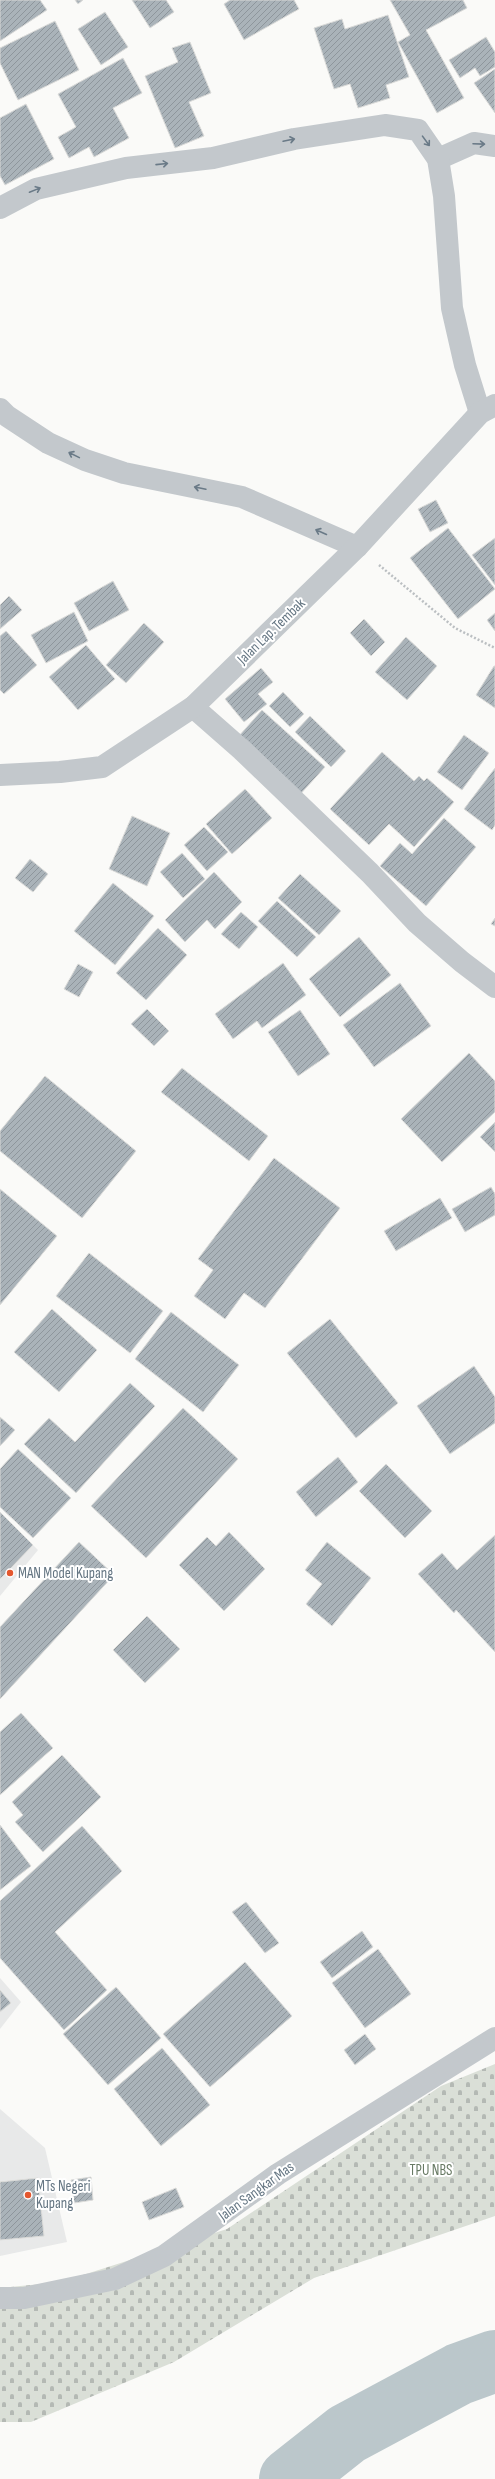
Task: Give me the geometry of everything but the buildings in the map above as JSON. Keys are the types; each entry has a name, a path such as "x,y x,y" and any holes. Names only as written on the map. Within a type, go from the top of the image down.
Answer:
{"street":[{"path":"0,208 36,189 93,174 126,168 213,158 294,139 385,125 418,130 438,159 444,196 452,308 465,365 488,409"},
{"path":"438,159 474,143 495,146"},
{"path":"0,409 7,416 48,443 85,460 124,473 242,497 357,547"},
{"name":"Jalan Lap. Tembak","path":"0,775 60,772 102,767 193,707 357,547 488,409"},
{"path":"193,707 242,750 370,873 417,923 462,962 495,987"},
{"name":"Jalan Sangkar Mas","path":"0,2298 24,2298 115,2280 164,2256 278,2174 495,2038"}],"path":[{"path":"357,547 455,628 495,648"}],"shaded area":[{"name":"MAN Model Kupang","path":"0,1512 38,1550 0,1596"},
{"path":"0,1978 21,2002 0,2029"},
{"name":"MTs Negeri Kupang","path":"0,2109 45,2148 67,2242 0,2256"}],"green space":[{"name":"TPU NBS","path":"495,2064 495,2216 314,2278 174,2362 31,2422 0,2422 0,2288 61,2282 227,2229 441,2086"}],"waterway":[{"path":"290,2479 347,2434 459,2374 495,2361"}],"place":[{"name":"MAN Model Kupang","path":"10,1573"},
{"name":"MTs Negeri Kupang","path":"28,2195"}]}
